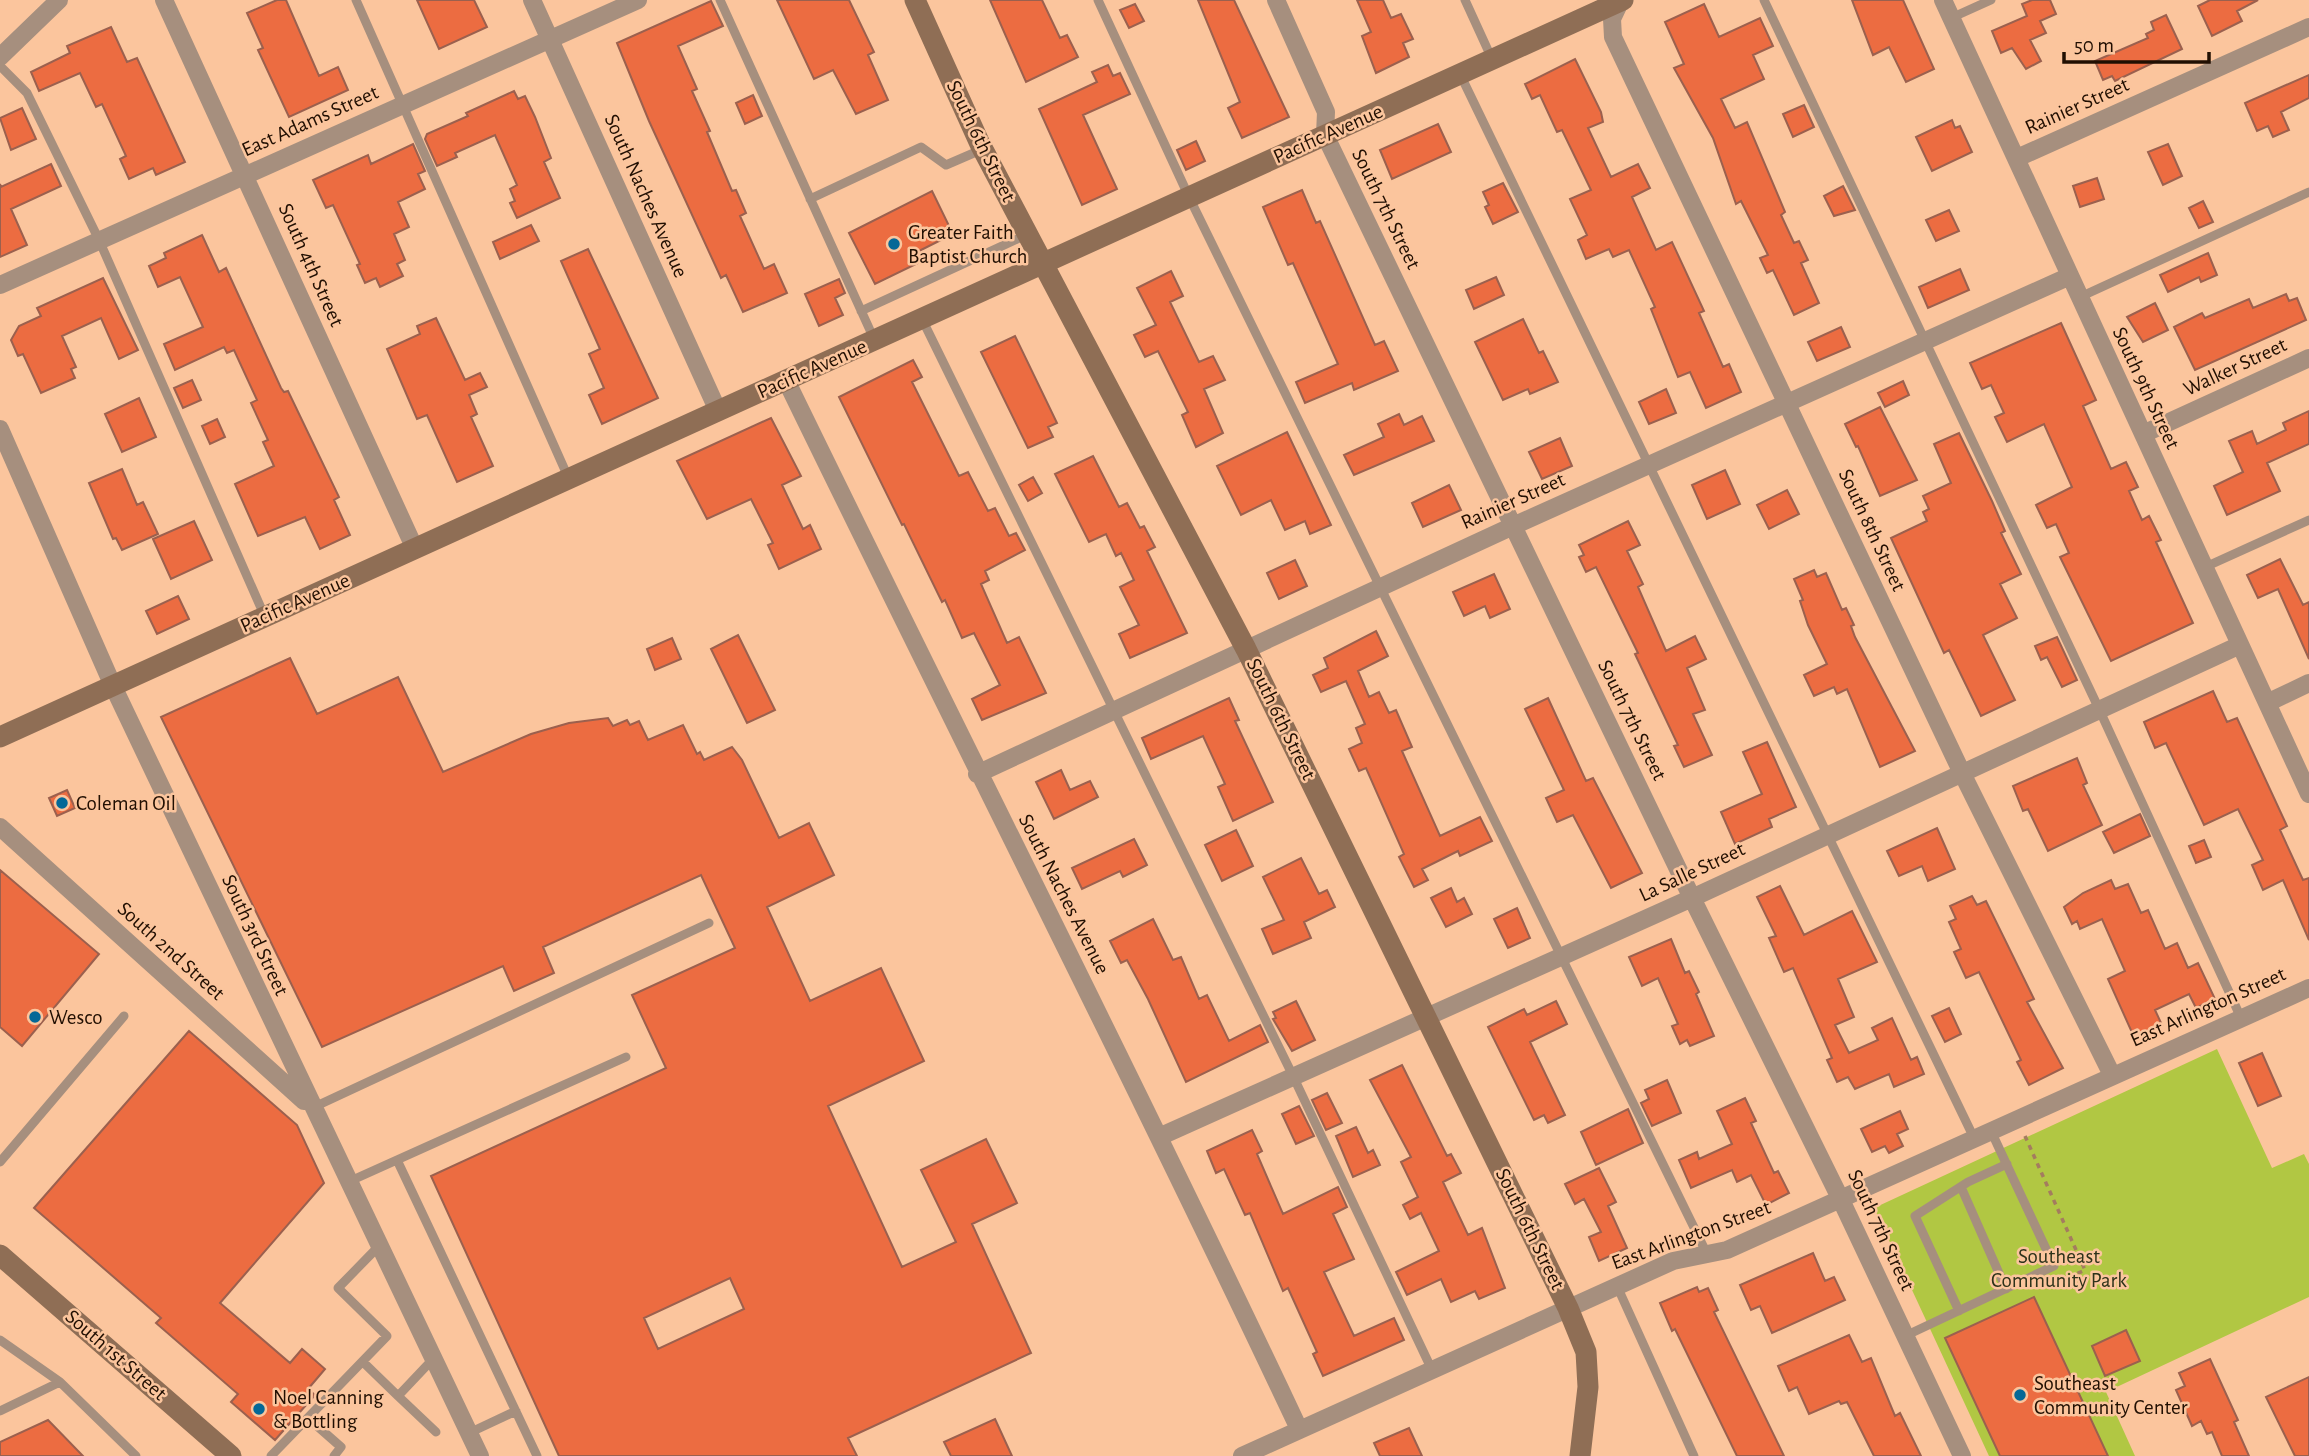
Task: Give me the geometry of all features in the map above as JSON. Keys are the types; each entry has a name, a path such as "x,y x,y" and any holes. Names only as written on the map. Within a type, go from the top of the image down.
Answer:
{"street":[{"path":"0,57 59,0"},
{"name":"South 4th Street","path":"164,0 415,549"},
{"name":"South Naches Avenue","path":"533,0 718,411"},
{"name":"East Adams Street","path":"0,285 638,0"},
{"name":"South 6th Street","path":"915,0 983,149 1246,649 1568,1308 1586,1352 1588,1387 1580,1456"},
{"name":"South 7th Street","path":"1276,0 1326,112 1325,135 1692,898 1842,1200 1962,1456"},
{"name":"Pacific Avenue","path":"0,737 1621,0"},
{"name":"South 8th Street","path":"1621,0 1612,19 1613,37 1961,771 2112,1074"},
{"name":"South 9th Street","path":"1943,0 2309,794"},
{"name":"Rainier Street","path":"2017,158 2309,27"},
{"name":"Rainier Street","path":"977,774 1513,526 2070,276"},
{"name":"Walker Street","path":"2143,434 2309,358"},
{"name":"South Naches Avenue","path":"786,380 977,774 1161,1136 1299,1429"},
{"name":"South 3rd Street","path":"0,429 113,686 480,1456"},
{"name":"La Salle Street","path":"1161,1136 1692,898 1961,771 2240,645"},
{"path":"2267,702 2309,683"},
{"name":"South 2nd Street","path":"0,827 312,1108"},
{"name":"East Arlington Street","path":"1242,1456 1262,1452 1299,1429 1673,1261 1727,1250 1842,1200 2112,1074 2309,988"},
{"name":"South 1st Street","path":"0,1255 231,1456"}],"lane":[{"path":"356,0 569,479"},
{"path":"720,0 874,340"},
{"path":"1098,0 1189,197 1707,1254"},
{"path":"1465,0 1492,60"},
{"path":"1764,0 2099,709 2241,1018"},
{"path":"1951,18 1991,0"},
{"path":"0,66 27,93 99,240 265,617"},
{"path":"1460,74 1974,1138"},
{"path":"810,199 920,147 946,165 983,149"},
{"path":"2080,297 2309,192"},
{"path":"861,311 1028,234"},
{"path":"922,319 1293,1076 1432,1370"},
{"path":"2203,568 2309,520"},
{"path":"312,1108 709,923"},
{"path":"0,1161 124,1016"},
{"path":"348,1182 626,1057"},
{"path":"1905,1336 2054,1266 1991,1131"},
{"path":"397,1160 537,1456"},
{"path":"1959,1311 1915,1216 1961,1187 2007,1164"},
{"path":"1961,1187 2006,1289"},
{"path":"271,1456 387,1336 338,1288 379,1246"},
{"path":"1617,1286 1694,1456"},
{"path":"1,1343 60,1382 136,1456"},
{"path":"398,1396 434,1359"},
{"path":"363,1362 436,1432"},
{"path":"0,1411 60,1382"},
{"path":"469,1433 516,1411"},
{"path":"308,1418 341,1447 334,1456"}],"path":[{"path":"2017,1119 2085,1270 2048,1286"}],"green space":[{"name":"Southeast Community Park","path":"2217,1049 2272,1168 2304,1154 2309,1164 2309,1297 2106,1392 2135,1456 1989,1456 1874,1208"}],"building":[{"path":"277,0 286,0 319,76 338,67 348,90 289,117 258,50 263,48 247,13"},
{"path":"417,0 474,0 487,27 439,49"},
{"path":"777,0 849,0 874,52 868,55 888,100 856,114 833,70 814,79"},
{"path":"990,0 1042,0 1060,38 1067,35 1078,57 1026,82"},
{"path":"1198,0 1234,0 1289,117 1242,138 1228,108 1240,102"},
{"path":"1357,0 1383,0 1391,18 1401,14 1413,39 1403,43 1409,57 1376,73 1362,36 1371,32"},
{"path":"1852,0 1903,0 1934,69 1906,82 1889,47 1873,55"},
{"path":"2032,0 2050,0 2056,14 2040,21 2046,33 2030,40 2041,61 2026,69 2012,48 2001,53 1992,31 2027,16 2022,4"},
{"path":"2210,0 2258,0 2237,11 2242,21 2212,36 2198,6"},
{"path":"711,1 723,26 678,46 697,89 692,91 710,131 707,132 732,191 736,190 746,213 740,216 764,269 774,264 787,293 743,312 726,275 721,278 649,121 617,43"},
{"path":"1135,4 1144,21 1129,28 1120,10"},
{"path":"1704,4 1719,37 1760,18 1773,46 1753,55 1764,79 1721,99 1735,128 1747,122 1785,212 1781,215 1794,243 1799,241 1808,260 1801,263 1819,303 1794,315 1773,270 1767,273 1760,258 1768,255 1741,201 1736,204 1713,138 1674,68 1684,64 1665,22"},
{"path":"2166,15 2182,49 2115,81 2112,76 2103,80 2095,61 2148,38 2146,34 2154,30 2151,22"},
{"path":"111,27 127,62 137,58 185,162 156,175 153,168 129,179 120,159 126,156 102,104 96,107 80,73 39,91 31,72 70,53 67,46"},
{"path":"1575,59 1601,112 1603,122 1588,128 1611,177 1638,164 1650,188 1632,197 1656,250 1672,242 1704,311 1699,313 1723,367 1729,364 1741,392 1706,408 1690,372 1678,377 1651,309 1655,307 1629,250 1613,257 1609,249 1586,259 1578,240 1587,235 1570,199 1591,190 1562,130 1557,132 1540,95 1532,99 1525,84"},
{"path":"1108,65 1113,76 1120,73 1130,94 1083,115 1117,189 1082,205 1039,109 1097,82 1092,72"},
{"path":"2309,75 2309,98 2281,112 2289,130 2273,137 2268,126 2257,131 2245,103"},
{"path":"514,91 518,99 525,96 535,117 551,158 544,162 560,198 517,218 510,203 515,201 510,189 517,185 495,135 455,153 457,157 437,166 425,139 427,134"},
{"path":"753,95 762,116 745,124 736,103"},
{"path":"1804,105 1814,127 1793,137 1783,114"},
{"path":"22,108 36,139 11,150 0,118"},
{"path":"1952,120 1955,128 1960,126 1972,152 1932,171 1916,137"},
{"path":"1438,124 1451,152 1392,179 1380,150"},
{"path":"1196,141 1205,161 1186,170 1177,150"},
{"path":"413,144 425,171 418,174 425,189 398,202 409,227 394,234 405,260 397,264 403,276 380,287 376,278 365,283 357,265 360,264 333,205 326,208 313,180 368,155 371,164"},
{"path":"2168,144 2182,176 2163,185 2148,152"},
{"path":"51,164 61,186 11,209 27,245 0,257 0,184 1,187"},
{"path":"2097,178 2104,199 2080,207 2073,186"},
{"path":"1503,183 1518,212 1493,224 1485,207 1489,205 1483,192"},
{"path":"1843,186 1855,210 1834,216 1824,196"},
{"path":"1302,190 1316,223 1320,221 1375,345 1384,341 1398,371 1354,390 1352,383 1305,403 1296,382 1338,364 1293,263 1288,265 1263,207"},
{"name":"Greater Faith Baptist Church","path":"932,191 953,234 913,254 918,263 875,284 849,233"},
{"path":"2203,201 2213,222 2199,228 2189,208"},
{"path":"1949,210 1959,231 1936,241 1926,220"},
{"path":"531,225 539,241 500,259 493,242"},
{"path":"202,235 219,272 226,268 281,388 284,392 288,391 339,497 334,500 350,535 320,549 305,517 258,536 235,484 274,466 263,442 268,440 251,403 257,400 234,350 227,353 224,347 175,370 164,344 203,327 180,277 158,287 149,266 166,258 164,253"},
{"path":"588,249 658,398 602,424 589,395 604,388 589,354 600,349 561,261"},
{"path":"2208,253 2217,275 2201,282 2199,277 2168,292 2160,275"},
{"path":"1960,269 1969,290 1928,308 1919,287"},
{"path":"1171,271 1183,296 1170,302 1199,362 1213,356 1225,380 1204,389 1223,433 1196,447 1182,415 1188,412 1158,351 1145,357 1134,335 1156,325 1137,288"},
{"path":"1496,277 1504,295 1474,309 1466,290"},
{"path":"103,278 138,350 119,359 101,318 62,336 76,367 71,369 75,378 41,393 23,354 18,356 11,340 19,326 41,316 37,308"},
{"path":"839,279 845,293 835,298 843,315 819,326 805,294"},
{"path":"2286,294 2289,301 2297,298 2306,320 2195,370 2174,327 2202,313 2205,318 2249,299 2253,308"},
{"path":"2155,303 2168,330 2143,342 2127,317"},
{"path":"436,318 465,380 480,373 487,387 469,395 477,414 471,417 493,466 457,482 427,415 417,419 387,349 420,334 417,326"},
{"path":"1523,319 1539,353 1543,351 1558,382 1530,394 1528,389 1503,400 1475,342"},
{"path":"2061,323 2096,400 2083,406 2111,469 2126,462 2138,487 2129,491 2142,520 2149,516 2161,540 2156,542 2193,623 2111,661 2060,557 2069,553 2056,524 2047,528 2036,505 2072,487 2044,424 2007,442 1995,417 2004,413 1991,385 1982,389 1970,363"},
{"path":"1841,327 1850,347 1817,361 1808,342"},
{"path":"1015,336 1057,423 1048,427 1053,437 1028,448 981,352"},
{"path":"913,360 922,377 912,382 959,476 968,472 988,511 995,508 1009,536 1016,533 1025,550 985,571 989,580 981,584 1007,643 1019,637 1046,693 982,720 972,699 1000,685 974,633 962,638 945,600 942,602 839,397"},
{"path":"192,380 201,400 183,408 174,388"},
{"path":"1903,381 1909,395 1885,407 1878,393"},
{"path":"1666,389 1676,413 1649,424 1639,402"},
{"path":"139,398 156,437 122,452 105,414"},
{"path":"1880,407 1917,480 1880,496 1845,424"},
{"path":"2309,411 2309,444 2267,463 2280,491 2227,515 2214,486 2243,472 2229,441 2252,431 2257,444 2286,430 2283,423"},
{"path":"1399,414 1404,425 1422,416 1434,441 1354,475 1344,455 1384,437 1378,424"},
{"path":"771,418 801,476 782,485 803,529 810,525 821,549 779,569 768,545 773,543 751,499 707,519 677,461"},
{"path":"217,419 225,437 210,444 202,426"},
{"path":"1287,432 1331,525 1310,534 1305,521 1285,530 1271,500 1241,515 1217,466"},
{"path":"1959,433 1992,501 2005,531 2001,533 2021,574 2000,584 2017,618 1983,635 2015,700 1981,716 1949,650 1944,653 1891,538 1927,521 1923,512 1929,509 1923,496 1951,483 1934,444"},
{"path":"1560,438 1572,466 1542,479 1529,452"},
{"path":"1093,456 1119,507 1127,503 1140,528 1144,526 1155,547 1147,551 1187,633 1130,658 1119,634 1139,625 1120,587 1134,580 1121,553 1116,556 1106,534 1089,542 1055,474"},
{"path":"122,469 137,505 143,502 158,534 122,550 116,538 113,539 89,483"},
{"path":"1725,470 1740,504 1707,519 1692,485"},
{"path":"1033,477 1042,493 1028,501 1019,485"},
{"path":"1449,485 1461,510 1423,527 1412,503"},
{"path":"1787,490 1799,514 1769,529 1757,505"},
{"path":"194,521 212,560 171,579 153,539"},
{"path":"1628,521 1640,545 1627,551 1643,584 1638,587 1666,651 1695,636 1706,659 1687,668 1705,710 1693,714 1712,755 1684,767 1674,746 1678,745 1635,654 1638,653 1596,567 1586,572 1579,557 1584,555 1579,545"},
{"path":"2280,559 2303,605 2309,602 2309,659 2278,589 2258,598 2247,575"},
{"path":"1295,560 1307,586 1279,599 1267,573"},
{"path":"1814,570 1817,577 1826,573 1842,610 1846,608 1854,625 1851,626 1855,637 1915,751 1880,767 1847,689 1837,694 1834,687 1814,696 1804,675 1827,664 1808,625 1800,601 1803,600 1794,579"},
{"path":"1494,574 1510,609 1490,618 1485,606 1464,616 1453,592"},
{"path":"178,596 189,619 157,634 146,611"},
{"path":"1376,631 1388,656 1358,671 1369,697 1379,692 1389,713 1396,710 1412,747 1402,751 1440,836 1480,817 1492,841 1460,856 1458,851 1422,869 1428,880 1414,887 1399,857 1404,854 1366,768 1359,771 1349,749 1362,743 1356,728 1365,724 1346,681 1321,692 1313,675 1328,668 1324,658"},
{"path":"738,635 775,710 747,723 711,649"},
{"path":"2057,637 2077,680 2062,687 2047,657 2041,660 2035,646"},
{"path":"672,638 681,659 655,670 647,649"},
{"path":"290,658 317,714 398,677 443,772 531,734 569,723 608,718 613,726 627,720 630,725 639,721 648,740 683,725 697,754 700,752 704,760 732,747 742,760 779,838 809,823 834,875 767,907 810,1001 881,968 924,1061 828,1106 902,1267 956,1242 921,1170 986,1139 1017,1203 972,1224 1031,1353 848,1438 857,1456 559,1456 431,1176 666,1068 632,995 735,948 701,875 543,947 554,973 514,991 503,966 322,1047 161,717","holes":["730,1278 744,1309 658,1349 644,1318"]},
{"path":"2213,691 2227,722 2237,718 2287,826 2280,830 2303,880 2309,878 2309,940 2283,880 2263,890 2252,865 2263,860 2238,809 2204,825 2166,743 2155,748 2144,722"},
{"path":"1229,698 1239,720 1235,721 1273,802 1233,821 1218,787 1225,784 1203,736 1151,759 1142,738"},
{"path":"1548,698 1586,781 1593,778 1642,873 1611,888 1573,815 1557,822 1546,798 1564,790 1525,709"},
{"path":"1767,742 1796,807 1769,819 1772,827 1735,844 1721,812 1762,794 1743,752"},
{"path":"2077,758 2087,783 2083,785 2102,825 2048,851 2028,809 2023,811 2013,786"},
{"path":"1061,770 1070,790 1090,781 1098,797 1054,819 1036,782"},
{"name":"Coleman Oil","path":"67,790 75,808 57,816 49,798"},
{"path":"2140,814 2150,836 2114,853 2103,832"},
{"path":"1937,828 1955,869 1928,881 1922,866 1899,876 1887,851"},
{"path":"1236,830 1253,866 1222,881 1205,845"},
{"path":"1134,839 1147,865 1123,877 1120,871 1082,889 1072,868"},
{"path":"2204,840 2211,857 2196,863 2189,846"},
{"path":"1301,858 1319,894 1327,890 1335,907 1304,922 1311,938 1273,954 1262,929 1284,920 1263,877"},
{"path":"0,870 99,954 22,1046 0,1027"},
{"path":"2111,880 2115,889 2128,884 2141,913 2148,910 2165,949 2177,943 2188,968 2198,963 2215,999 2196,1008 2189,994 2155,1010 2162,1025 2134,1037 2108,979 2125,971 2102,919 2080,929 2077,921 2072,924 2064,907 2083,893"},
{"path":"1780,886 1804,935 1852,911 1877,962 1838,979 1854,1017 1835,1025 1849,1053 1878,1040 1872,1028 1892,1018 1911,1060 1917,1057 1924,1074 1894,1087 1889,1074 1855,1089 1848,1077 1837,1082 1827,1060 1832,1058 1793,968 1784,972 1769,938 1776,936 1757,897"},
{"path":"1451,888 1457,902 1464,898 1472,914 1446,927 1431,898"},
{"path":"1972,896 1977,905 1986,901 2034,999 2027,1002 2063,1068 2029,1085 2017,1062 2021,1060 1979,972 1966,978 1954,952 1961,949 1949,922 1956,919 1950,906"},
{"path":"1517,908 1530,938 1508,948 1494,919"},
{"path":"1153,919 1173,960 1181,957 1199,999 1207,995 1229,1041 1260,1025 1268,1042 1186,1082 1127,960 1121,963 1110,941"},
{"path":"1671,939 1685,973 1689,971 1699,992 1696,994 1714,1036 1690,1046 1687,1040 1680,1044 1672,1026 1678,1024 1658,978 1642,986 1629,957"},
{"path":"1296,1001 1315,1040 1292,1051 1273,1019 1276,1018 1273,1012"},
{"path":"1556,1001 1567,1024 1530,1042 1565,1115 1548,1123 1544,1115 1534,1120 1488,1027 1524,1009 1527,1015"},
{"path":"1949,1008 1961,1034 1945,1042 1932,1016"},
{"path":"189,1031 297,1125 324,1183 220,1303 290,1363 302,1349 325,1369 308,1389 315,1395 275,1440 231,1402 238,1394 156,1323 161,1318 34,1208"},
{"path":"2262,1053 2281,1096 2258,1106 2239,1063"},
{"path":"1402,1065 1447,1156 1451,1154 1461,1173 1443,1182 1468,1235 1482,1228 1505,1288 1479,1299 1475,1291 1451,1302 1441,1279 1407,1295 1396,1272 1439,1251 1421,1213 1410,1219 1403,1205 1418,1197 1401,1162 1411,1157 1370,1080"},
{"path":"1667,1080 1681,1113 1652,1126 1641,1103 1649,1099 1645,1090"},
{"path":"1327,1093 1342,1123 1326,1130 1312,1100"},
{"path":"1745,1098 1756,1121 1751,1123 1774,1173 1778,1171 1789,1193 1766,1205 1751,1175 1737,1182 1732,1170 1691,1188 1679,1160 1697,1152 1699,1159 1732,1144 1717,1111"},
{"path":"1299,1106 1314,1136 1296,1144 1282,1114"},
{"path":"1628,1109 1643,1143 1596,1165 1581,1132"},
{"path":"1900,1111 1908,1129 1897,1134 1903,1146 1889,1153 1885,1146 1872,1152 1861,1129"},
{"path":"1356,1127 1368,1153 1373,1150 1380,1165 1353,1177 1336,1136"},
{"path":"1252,1130 1262,1151 1257,1154 1283,1214 1338,1187 1347,1207 1333,1214 1354,1259 1324,1272 1354,1336 1394,1318 1404,1340 1323,1376 1313,1354 1317,1352 1288,1288 1283,1291 1250,1213 1245,1215 1224,1169 1216,1173 1207,1151"},
{"path":"1599,1168 1616,1202 1608,1206 1627,1248 1599,1261 1589,1237 1601,1232 1584,1199 1575,1204 1565,1184"},
{"path":"1813,1253 1825,1281 1834,1277 1845,1300 1772,1333 1760,1306 1751,1310 1740,1285"},
{"path":"1697,1287 1699,1292 1708,1288 1718,1310 1714,1312 1784,1456 1737,1456 1675,1329 1672,1331 1660,1303"},
{"path":"2034,1297 2108,1456 2000,1456 1945,1338"},
{"path":"2126,1330 2140,1361 2105,1376 2092,1346"},
{"path":"1849,1335 1862,1362 1871,1358 1895,1416 1900,1413 1921,1456 1874,1456 1847,1402 1841,1404 1839,1401 1809,1414 1797,1387 1789,1391 1778,1366"},
{"path":"2210,1359 2238,1420 2234,1422 2249,1456 2222,1456 2212,1432 2207,1434 2201,1421 2192,1426 2176,1390 2185,1386 2179,1373"},
{"path":"2309,1377 2309,1456 2295,1456 2266,1397"},
{"path":"995,1419 1012,1456 951,1456 944,1442"},
{"path":"48,1420 83,1456 0,1456 0,1442"},
{"path":"1409,1428 1422,1456 1380,1456 1374,1443"}],"place":[{"name":"Greater Faith Baptist Church","path":"894,244"},
{"name":"Coleman Oil","path":"62,803"},
{"name":"Wesco","path":"35,1017"},
{"name":"Southeast Community Center","path":"2020,1395"},
{"name":"Noel Canning & Bottling","path":"259,1409"}]}
